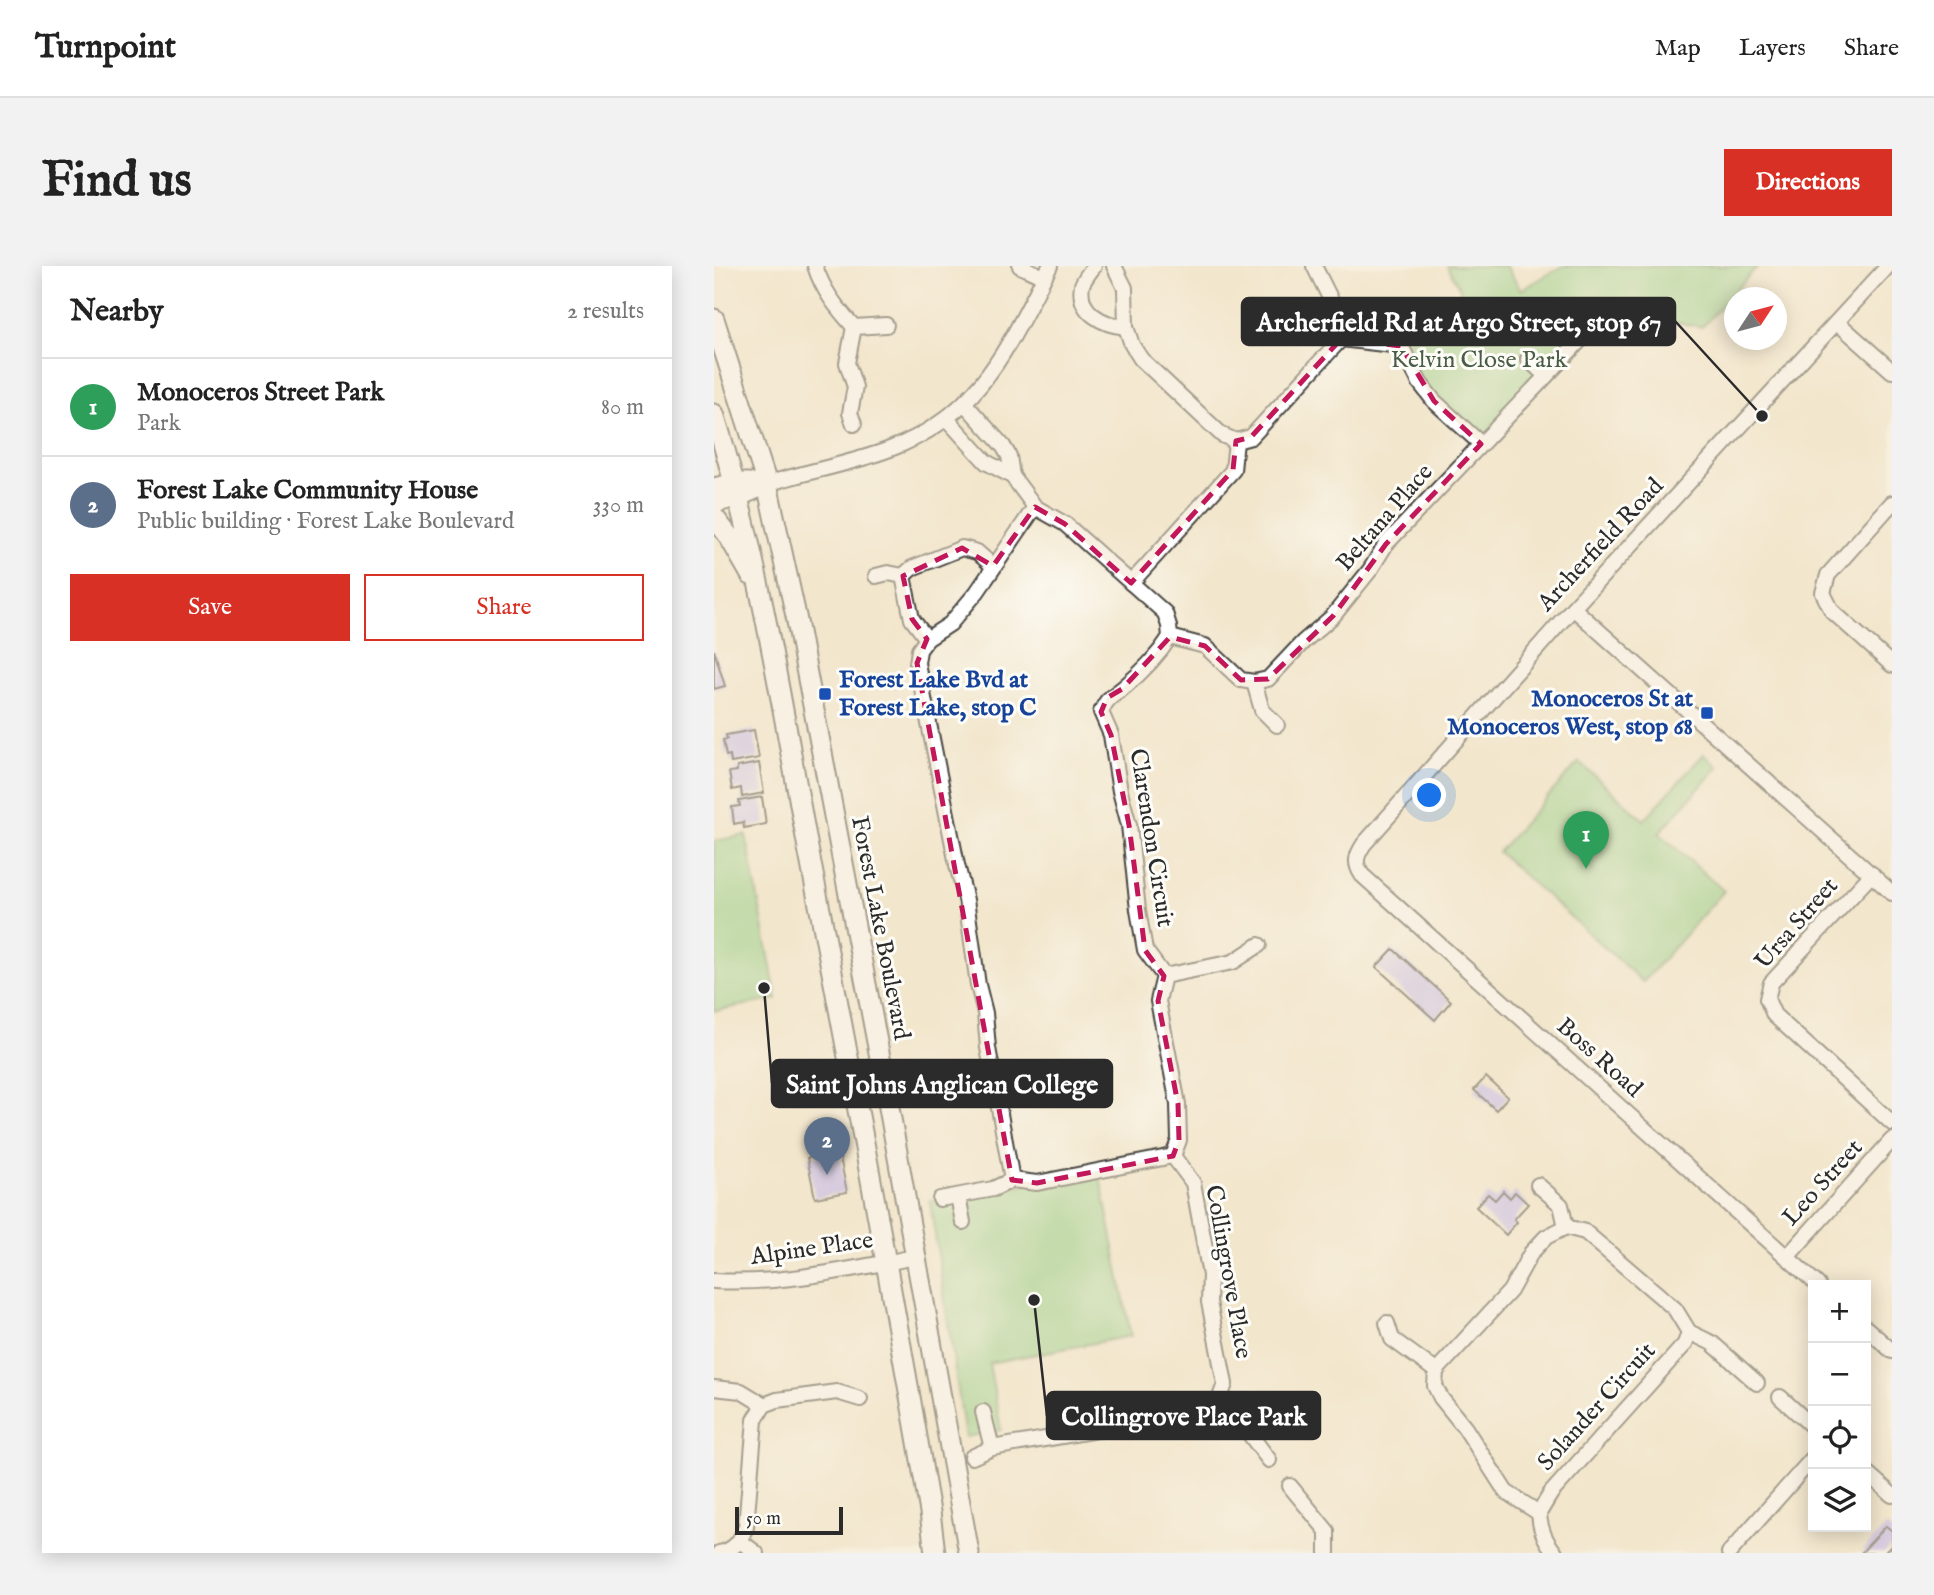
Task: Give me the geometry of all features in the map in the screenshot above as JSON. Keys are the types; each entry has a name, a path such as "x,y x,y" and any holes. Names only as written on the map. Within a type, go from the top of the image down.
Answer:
{"main road":[{"name":"Forest Lake Boulevard","path":"714,319 767,484 796,616 969,1553"},
{"path":"714,414 737,489 761,594 887,1262 935,1553"},
{"path":"714,466 725,449"},
{"path":"714,488 737,489 767,484"},
{"path":"714,503 737,489"},
{"path":"714,517 737,549 761,594"}],"street":[{"path":"815,266 820,281 834,304 854,327"},
{"path":"767,484 889,450 925,433 965,404 998,364 1047,272 1020,266"},
{"path":"1094,266 1082,283 1082,301 1090,313 1107,325 1126,327"},
{"path":"1114,266 1125,288 1126,327 1132,345 1141,359 1222,435 1236,441 1251,437 1341,339 1341,320 1314,266"},
{"name":"Archerfield Road","path":"1356,861 1364,844 1573,608 1888,266"},
{"path":"1401,346 1415,331 1453,307"},
{"name":"Beltana Place","path":"1254,682 1268,679 1303,642 1333,616 1370,570 1386,544 1609,310"},
{"path":"1837,322 1892,372"},
{"path":"854,327 886,325"},
{"path":"854,327 847,363 855,387 850,413 854,425"},
{"path":"1341,339 1401,346"},
{"path":"1401,346 1420,383 1434,401 1481,444"},
{"path":"1528,359 1546,376"},
{"path":"965,404 1003,446 1009,456 1012,476"},
{"path":"947,419 986,462 1012,476 1035,507 1065,524 1165,613 1170,626 1170,637 1205,646 1241,680 1254,682 1262,710 1277,725"},
{"path":"1131,583 1233,470 1236,441"},
{"path":"1892,503 1828,575 1823,593 1832,611 1892,665"},
{"path":"1012,1180 988,1048 985,1013 978,985 966,900 917,663 919,650 927,639 950,624 977,592 1035,507"},
{"path":"903,576 912,568 962,548 977,552 993,566"},
{"path":"876,576 888,573 903,576"},
{"path":"903,576 912,619 927,639"},
{"path":"1573,608 1892,893"},
{"name":"Clarendon Circuit","path":"1164,976 1145,950 1129,825 1120,791 1111,734 1101,712 1107,698 1122,690 1170,637"},
{"name":"Boss Road","path":"1356,861 1362,876 1812,1280"},
{"name":"Ursa Street","path":"1871,874 1771,983 1767,999 1774,1015 1892,1123"},
{"path":"940,1199 993,1189 1012,1180 1037,1183 1172,1156 1179,1140 1178,1104 1158,1001 1164,976 1233,962 1259,946"},
{"name":"Leo Street","path":"1787,1257 1892,1140"},
{"name":"Collingrove Place","path":"1172,1156 1192,1183 1210,1275 1209,1302 1225,1384 1219,1400"},
{"path":"1538,1185 1561,1205 1566,1227 1546,1237 1531,1253 1510,1291 1436,1371 1435,1386 1506,1492 1539,1513 1540,1528 1545,1541 1555,1553"},
{"path":"958,1196 963,1222"},
{"name":"Solander Circuit","path":"1566,1227 1585,1232 1675,1309 1689,1332 1712,1343 1756,1383"},
{"name":"Alpine Place","path":"714,1281 800,1278 916,1257"},
{"path":"1387,1323 1392,1339 1436,1371"},
{"name":"Solander Circuit","path":"1539,1513 1550,1493 1685,1344 1689,1332"},
{"path":"1871,1332 1892,1351"},
{"path":"714,1388 741,1391 764,1405"},
{"path":"719,1553 729,1551 740,1541 746,1527 755,1420 764,1405 777,1400 837,1392 860,1399"},
{"path":"1780,1397 1808,1422"},
{"path":"972,1457 992,1448 1203,1412 1219,1400 1234,1413 1269,1460"},
{"path":"983,1412 992,1448"},
{"path":"1729,1553 1808,1464"},
{"path":"1871,1477 1891,1495"},
{"path":"1290,1486 1326,1531 1327,1553"},
{"path":"740,1541 755,1553"}],"highlighted area":[{"path":"1341,339 1401,346 1434,401 1481,444 1386,544 1333,616 1268,679 1241,680 1205,646 1170,637 1122,689 1107,698 1101,712 1111,735 1129,825 1145,950 1164,976 1158,1001 1178,1104 1179,1140 1173,1156 1037,1183 1012,1180 917,663 927,639 912,619 903,576 962,548 993,566 1035,507 1065,524 1131,583 1233,470 1236,441 1251,437"}],"green space":[{"name":"Kelvin Close Park","path":"1447,266 1506,266 1521,290 1563,266 1758,266 1739,287 1724,287 1724,303 1702,327 1609,310 1481,444 1434,401 1401,346 1453,307 1461,291"},
{"path":"1704,754 1718,767 1659,833 1724,891 1643,982 1498,852 1579,762 1644,820"},
{"path":"746,835 777,999 714,1011 714,841"},
{"path":"1099,1171 1131,1336 989,1363 1001,1430 965,1437 930,1201"}],"building":[{"path":"714,650 725,686 714,689"},
{"path":"754,730 759,758 731,763 730,755 726,756 723,740 727,739 726,735"},
{"path":"759,763 764,793 742,797 741,788 732,790 729,772 737,771 737,767"},
{"path":"762,797 766,824 744,828 743,822 734,824 732,807 740,806 739,801"},
{"path":"1393,949 1451,1001 1435,1020 1376,967"},
{"path":"1486,1077 1508,1097 1496,1110 1474,1090"},
{"path":"839,1152 847,1192 815,1198 807,1158"},
{"path":"1503,1191 1510,1198 1515,1192 1528,1204 1514,1219 1517,1222 1506,1235 1476,1207 1488,1194 1495,1200"},
{"path":"1886,1526 1892,1531 1892,1549 1890,1547 1884,1553 1861,1553"}],"place":[{"name":"Archerfield Rd at Argo Street, stop 67","path":"1762,416"},
{"name":"Forest Lake Bvd at Forest Lake, stop C","path":"825,694"},
{"name":"Monoceros St at Monoceros West, stop 68","path":"1707,713"},
{"name":"Monoceros Street Park","path":"1586,869"},
{"name":"Saint Johns Anglican College","path":"764,988"},
{"name":"Forest Lake Community House","path":"827,1175"},
{"name":"Collingrove Place Park","path":"1034,1300"}]}
